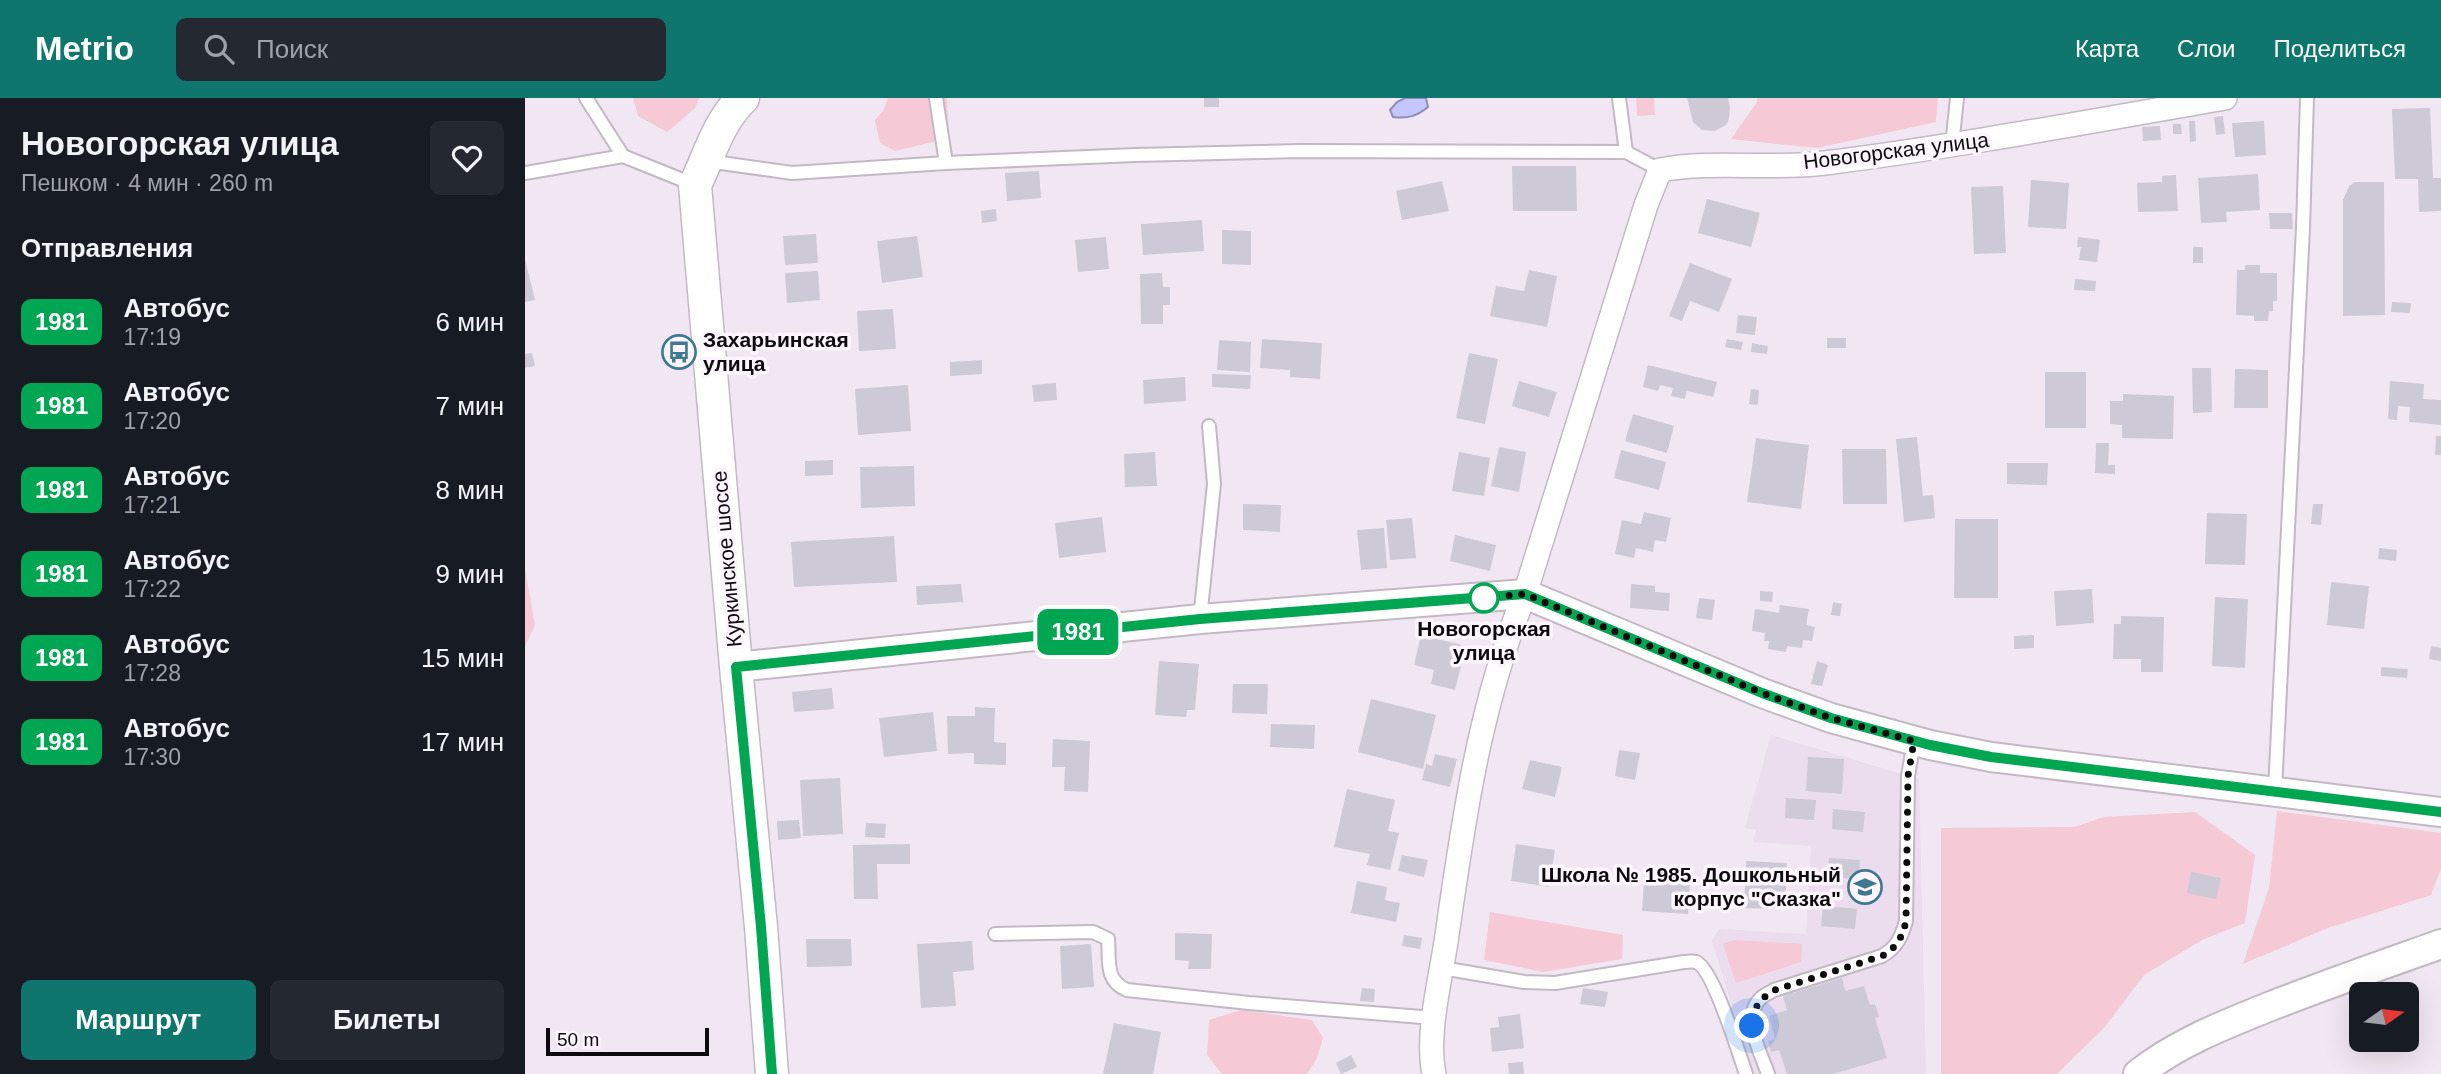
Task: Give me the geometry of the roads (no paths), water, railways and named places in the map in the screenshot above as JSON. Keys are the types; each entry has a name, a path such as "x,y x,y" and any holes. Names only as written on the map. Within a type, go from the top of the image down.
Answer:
{"main road":[{"name":"Куркинское шоссе","path":"743,98 730,110 715,137 701,173 736,667 772,1074"}],"street":[{"name":"Новогорская улица","path":"1660,170 1688,165 1820,163 1952,146 2225,98"},
{"path":"1434,1074 1434,1018 1467,796 1483,724 1506,639 1525,594 1660,170"},
{"path":"736,667 1200,619 1525,594 1762,693 1831,718 1914,741 1991,757 2441,812"},
{"path":"2138,1074 2159,1057 2218,1027 2337,980 2441,944"}],"lane":[{"path":"586,98 623,156"},
{"path":"936,98 946,163"},
{"path":"1619,98 1626,152"},
{"path":"1952,146 1957,98"},
{"path":"2276,790 2307,98"},
{"path":"525,173 623,156 701,173 792,173 946,163 1300,151 1626,152 1660,170"},
{"path":"1200,619 1214,484 1209,426"},
{"path":"1768,1074 1752,1026 1753,1010 1760,999 1775,990 1882,956 1896,948 1902,936 1906,921 1908,776 1914,741"},
{"path":"995,933 1093,932 1108,939 1110,978 1117,986 1127,990 1434,1018"},
{"path":"1442,968 1524,982 1555,983 1696,962 1707,971 1746,1074"}],"water":[{"path":"1405,98 1426,98 1428,107 1412,116 1393,117 1390,110"}],"place":[{"name":"Захарьинская улица","path":"679,352"},
{"name":"Новогорская улица","path":"1484,598"},
{"name":"Школа № 1985. Дошкольный корпус \"Сказка\"","path":"1865,887"}]}
